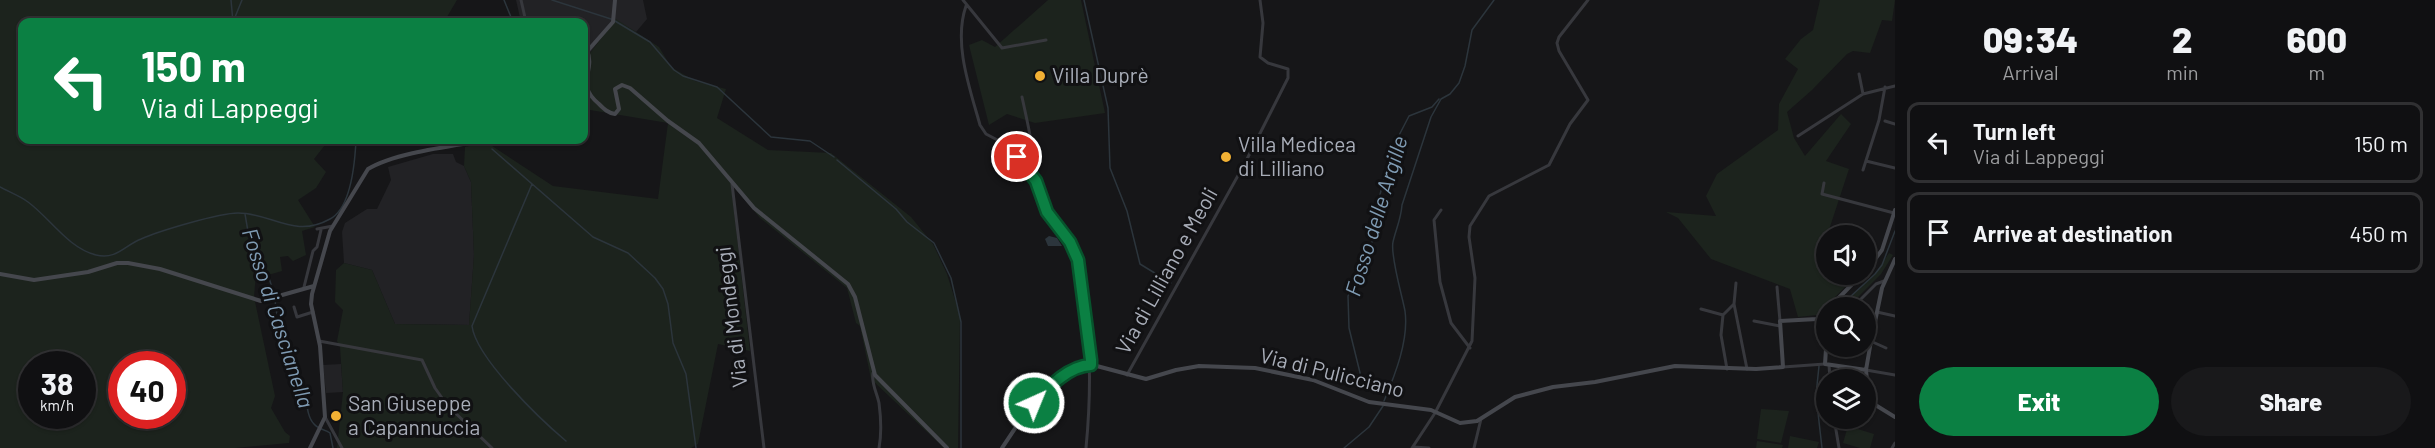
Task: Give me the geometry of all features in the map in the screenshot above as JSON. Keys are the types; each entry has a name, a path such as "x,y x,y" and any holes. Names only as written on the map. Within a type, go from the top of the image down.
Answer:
{"street":[{"path":"521,0 525,18"},
{"path":"588,49 613,20 615,0"},
{"path":"963,0 1002,48 1046,40"},
{"name":"Via di Lilliano e Meoli","path":"1127,375 1245,163 1288,78 1288,69 1268,63 1260,57 1263,22 1260,0"},
{"path":"1413,448 1470,348 1474,330 1475,278 1469,229 1489,196 1549,165 1570,124 1588,100 1559,51 1557,43 1559,37 1588,0"},
{"path":"966,6 962,18 962,46 980,125 986,134 1007,145 1036,181"},
{"path":"1859,74 1863,94"},
{"path":"588,90 591,98 609,113 615,114 619,109 615,89 620,85 627,86 668,121 699,143 762,215 850,287 874,372 947,448"},
{"path":"1798,136 1863,94 1895,86"},
{"path":"1863,170 1879,120 1885,87"},
{"path":"1022,97 1035,162 1036,181 1047,212 1070,242 1078,260 1091,365 1086,448"},
{"path":"1885,121 1895,124"},
{"path":"310,448 325,417 319,341 311,304 314,286 333,226 349,204 368,169 401,157 467,144"},
{"path":"1866,161 1895,168"},
{"name":"Via di Mondeggi","path":"732,182 764,448"},
{"path":"1824,183 1822,194 1894,212 1886,241 1876,258"},
{"path":"1441,210 1434,220 1440,282 1451,323 1470,348"},
{"path":"304,287 313,250 317,247 319,229 333,226"},
{"path":"1876,315 1884,281 1895,259"},
{"path":"0,274 34,280 88,272 117,263 128,263 160,269 261,301 314,286"},
{"path":"1863,297 1876,284 1884,281"},
{"path":"1736,283 1734,304 1747,369"},
{"path":"1840,297 1851,285"},
{"path":"1777,287 1783,367"},
{"path":"1727,369 1721,334 1723,315 1734,304"},
{"path":"294,306 297,316 313,312"},
{"path":"1701,309 1723,315"},
{"path":"1877,312 1895,316"},
{"path":"1754,321 1780,324 1816,318"},
{"path":"319,341 422,360 435,388 447,405 492,448"},
{"path":"1876,344 1886,348"},
{"path":"1827,357 1828,369"},
{"path":"1002,448 1049,387 1077,368 1091,365"},
{"name":"Via di Pulicciano","path":"1091,365 1146,379 1199,366 1255,368 1313,380 1369,402 1429,410 1455,422 1474,422"},
{"path":"1476,432 1474,422 1515,397 1545,388 1595,382 1675,366 1747,369 1827,365 1858,369"},
{"path":"874,372 872,379 877,392 882,426 879,448"},
{"path":"1876,372 1895,375"},
{"path":"1876,405 1895,417"},
{"path":"325,417 342,448"},
{"path":"1474,448 1476,432 1481,419"},
{"path":"1836,429 1839,448"},
{"path":"1892,448 1895,443"},
{"path":"1413,448 1430,448"}],"shaded area":[{"path":"0,0 457,0 446,18 18,18 18,144 326,144 314,159 326,172 316,188 298,200 315,227 302,231 306,255 293,261 288,256 280,257 282,271 268,275 256,273 254,297 275,396 271,408 285,432 290,436 289,443 235,448 0,448"},
{"path":"516,0 643,0 647,19 636,32 615,20 588,56 588,18 520,18"},
{"path":"1048,0 1081,0 1105,113 1035,123 1007,114 989,125 969,45 982,40 995,47"},
{"path":"1820,0 1895,0 1892,21 1882,20 1870,53 1853,51 1847,54 1787,112 1794,138 1805,156 1841,114 1851,124 1826,161 1849,169 1831,225 1816,225 1816,285 1847,285 1835,297 1816,297 1816,315 1798,317 1790,289 1711,259 1678,218 1666,212 1716,216 1706,196 1717,174 1778,130 1779,104 1798,69 1785,59 1801,39 1813,30"},
{"path":"616,19 659,47 671,67 695,81 726,89 717,118 768,150 831,153 911,217 933,244 947,274 960,316 958,448 944,448 871,379 860,326 856,323 847,288 760,218 731,184 750,351 718,344 698,444 691,448 337,448 343,392 340,347 337,341 343,310 335,302 336,270 344,263 372,270 395,324 469,325 474,255 471,182 464,166 465,147 489,144 553,186 658,199 668,123 588,110 588,56"},
{"path":"433,154 453,154 456,162 464,166 471,182 474,255 469,325 395,324 372,270 344,263 342,232 345,223 367,209 377,209 391,180 388,167"},
{"path":"1049,236 1057,238 1062,246 1048,246 1045,239"},
{"path":"1889,253 1893,255 1876,279 1876,272"},
{"path":"1863,285 1870,285 1858,297 1851,297"},
{"path":"341,364 343,392 326,393 323,365"},
{"path":"1761,409 1789,411 1781,443 1757,439"},
{"path":"1847,429 1858,429 1874,434 1870,448 1860,448 1843,443"},
{"path":"1790,436 1819,442 1817,448 1788,448"},
{"path":"1757,441 1783,445 1782,448 1756,448"}],"waterway":[{"path":"231,0 233,18"},
{"path":"235,18 242,0"},
{"path":"504,0 511,18"},
{"path":"552,0 611,19"},
{"path":"1084,0 1108,108 1110,168 1127,211 1140,264 1171,283"},
{"path":"1384,401 1397,369 1405,334 1405,311 1393,248 1402,205 1431,117 1441,99 1450,94 1459,83 1472,30 1494,0"},
{"path":"615,21 650,42 674,70 683,76 717,87 771,137 810,141 834,157"},
{"name":"Fosso delle Argille","path":"1364,389 1349,328 1348,296 1365,266 1372,242 1374,219 1390,154 1395,143 1409,116 1432,107 1439,99"},
{"path":"0,187 28,202 77,246 103,256 115,254 135,242 161,232 229,214 250,214 294,226 317,224 330,219 343,205 347,195 353,171 356,144"},
{"path":"492,149 593,237 628,253 655,278 663,289 668,304 673,343 686,374 696,448"},
{"path":"837,160 934,243 951,278 961,322 961,448"},
{"path":"532,184 472,326 476,339 497,371 526,404 566,441"},
{"name":"Fosso di Cascianella","path":"245,214 251,249 269,278 274,294"},
{"path":"1850,297 1882,265 1895,231"},
{"name":"Fosso di Cascianella","path":"275,299 279,324 305,393 310,418 316,426 330,433 333,448"},
{"path":"1819,366 1816,395 1822,448"},
{"path":"1344,448 1369,427 1383,406"}],"place":[{"name":"Villa Duprè","path":"1040,76"},
{"name":"Villa Medicea di Lilliano","path":"1226,157"},
{"name":"San Giuseppe a Capannuccia","path":"336,416"}],"route":[{"path":"1017,157 1036,181 1047,212 1070,242 1078,260 1091,360 1091,365 1082,365 1054,382 1034,403"}]}
